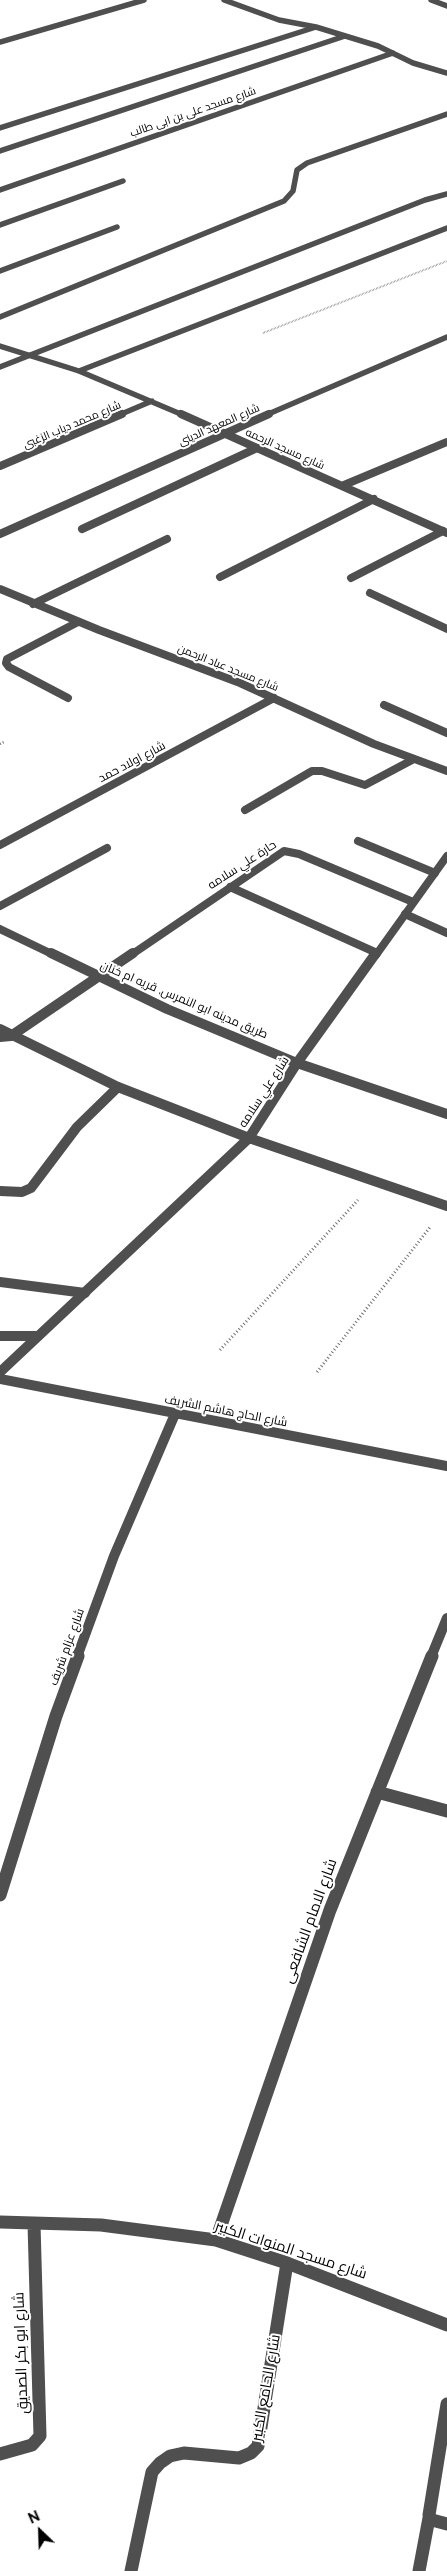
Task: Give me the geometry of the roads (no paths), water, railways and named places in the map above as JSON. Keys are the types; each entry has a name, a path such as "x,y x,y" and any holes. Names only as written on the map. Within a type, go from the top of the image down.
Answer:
{"street":[{"path":"0,42 144,0"},
{"path":"224,0 279,20 316,27 346,36 394,53 413,63 447,73"},
{"path":"431,0 447,6"},
{"path":"0,128 316,27"},
{"path":"0,151 346,36"},
{"name":"شارع مسجد على بن ابى طالب","path":"0,190 394,53"},
{"path":"0,317 284,201 293,191 297,170 307,163 447,114"},
{"path":"0,225 123,181"},
{"path":"0,367 425,200 447,194"},
{"path":"0,272 117,227"},
{"path":"78,371 447,228"},
{"name":"شارع المعهد الدينى","path":"0,534 224,433 447,337"},
{"name":"شارع مسجد الرحمه","path":"0,346 78,371 344,485 445,532"},
{"name":"شارع محمد دياب الزغبى","path":"0,466 152,402"},
{"path":"344,485 447,442"},
{"path":"82,529 256,448"},
{"path":"220,577 374,499"},
{"path":"352,578 445,532"},
{"path":"33,604 167,539"},
{"name":"شارع مسجد عباد الرحمن","path":"0,589 78,622 205,668 374,744 447,771"},
{"path":"370,593 447,630"},
{"path":"68,698 9,667 6,663 7,659 78,622"},
{"name":"شارع اولاد حمد","path":"0,845 274,698"},
{"path":"384,705 447,732"},
{"path":"245,810 312,771 322,771 364,785 414,759"},
{"path":"358,841 435,873"},
{"path":"0,906 107,848"},
{"name":"حارة علي سلامه","path":"11,1036 284,851 292,852 413,902"},
{"name":"شارع علي سلامه","path":"0,1372 249,1138 297,1063 447,856"},
{"path":"230,887 377,953"},
{"path":"405,914 447,933"},
{"name":"طريق مدينه ابو النمرس, قريه ام خنان","path":"0,929 167,1009 297,1063 447,1114"},
{"path":"0,1029 118,1087 249,1138 447,1206"},
{"path":"0,1037 11,1036"},
{"path":"0,1191 22,1192 31,1188 77,1127 118,1087"},
{"path":"0,1282 85,1293"},
{"path":"0,1336 38,1336"},
{"name":"شارع الحاج هاشم الشريف","path":"0,1379 447,1466"},
{"name":"شارع عزام شريف","path":"0,1895 56,1716 114,1556 175,1414"},
{"name":"شارع الامام الشافعى","path":"216,2240 330,1910 377,1792 443,1638 447,1618"},
{"path":"377,1792 447,1811"},
{"name":"شارع مسجد المنوات الكبير","path":"0,2222 101,2225 216,2240 287,2263 447,2325"},
{"name":"شارع ابو بكر الصديق","path":"0,2454 32,2445 37,2442 40,2436 34,2224"},
{"name":"شارع الجامع الكبير","path":"131,2571 152,2472 160,2463 170,2456 184,2453 239,2458 251,2453 258,2446 287,2263"},
{"path":"420,2571 447,2404"},
{"path":"429,2518 447,2524"}]}
